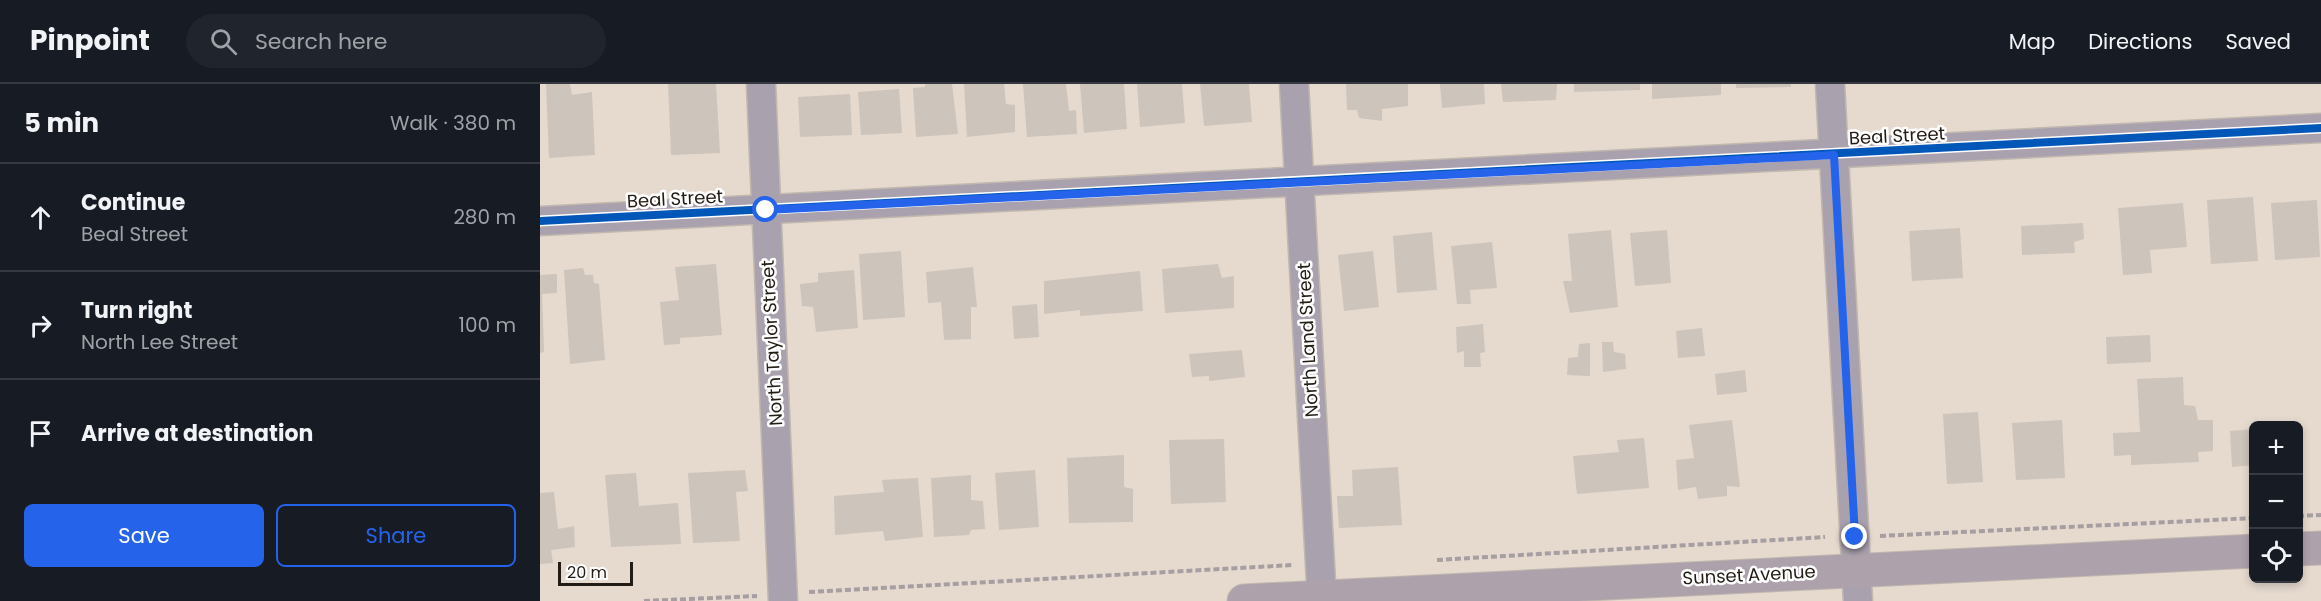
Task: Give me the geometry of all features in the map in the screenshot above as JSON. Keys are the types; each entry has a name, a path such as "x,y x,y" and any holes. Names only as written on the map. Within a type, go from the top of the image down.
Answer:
{"main road":[{"path":"2303,549 2321,548"},
{"name":"Sunset Avenue","path":"1244,601 1322,599 1857,569 2249,551"}],"street":[{"name":"North Taylor Street","path":"761,84 785,596"},
{"name":"North Land Street","path":"1294,84 1322,599"},
{"path":"1830,84 1858,601"},
{"name":"Beal Street","path":"540,221 2321,128"}],"path":[{"path":"2303,516 2321,515"},
{"path":"1870,537 2249,518"},
{"path":"1433,560 1825,537"},
{"path":"644,601 785,596 1293,565"}],"building":[{"path":"546,84 570,84 572,95 592,92 595,155 549,158"},
{"path":"668,84 716,84 720,153 671,155"},
{"path":"925,84 952,84 958,134 916,137 913,88 925,87"},
{"path":"964,84 1004,84 1006,104 1015,105 1015,132 967,137"},
{"path":"1023,84 1066,84 1069,111 1076,110 1077,134 1027,137"},
{"path":"1080,84 1124,84 1127,129 1084,133"},
{"path":"1137,84 1182,84 1185,123 1140,127"},
{"path":"1200,84 1249,84 1252,122 1204,126"},
{"path":"1346,84 1408,84 1408,106 1382,109 1382,121 1359,118 1357,110 1347,110"},
{"path":"1440,84 1484,84 1485,104 1442,108"},
{"path":"1501,84 1557,84 1556,100 1503,102"},
{"path":"1574,84 1640,84 1640,90 1574,92"},
{"path":"1652,84 1721,84 1721,95 1652,99"},
{"path":"1736,84 1791,84 1791,87 1736,88"},
{"path":"899,89 902,133 861,135 858,92"},
{"path":"850,94 852,135 800,137 798,97"},
{"path":"2253,197 2258,261 2211,264 2207,200"},
{"path":"2317,200 2320,257 2275,260 2271,203"},
{"path":"2183,203 2187,247 2150,250 2152,273 2123,275 2118,208"},
{"path":"2083,223 2084,239 2074,242 2075,253 2022,255 2021,226"},
{"path":"1960,228 1963,278 1912,281 1909,231"},
{"path":"1611,230 1618,307 1570,313 1563,281 1572,281 1568,234"},
{"path":"1667,230 1671,283 1635,286 1630,233"},
{"path":"1432,232 1437,290 1397,293 1393,236"},
{"path":"1492,242 1497,288 1470,290 1471,304 1457,304 1451,246"},
{"path":"901,251 905,317 863,320 859,254"},
{"path":"1373,251 1379,307 1344,311 1338,255"},
{"path":"716,264 722,335 680,338 680,344 664,345 660,302 679,300 675,267"},
{"path":"1218,264 1222,278 1234,276 1234,308 1165,313 1162,269"},
{"path":"973,267 977,307 971,307 971,339 944,340 941,302 928,303 926,272"},
{"path":"583,268 585,275 593,275 594,283 599,284 605,360 570,364 564,270"},
{"path":"854,270 858,328 816,332 813,307 802,306 800,284 818,282 818,273"},
{"path":"1140,271 1143,311 1080,316 1080,310 1044,314 1044,281"},
{"path":"557,274 557,293 542,294 544,352 540,353 540,275"},
{"path":"1037,304 1039,337 1014,339 1012,306"},
{"path":"1483,324 1485,352 1480,353 1481,367 1464,367 1464,351 1457,353 1456,327"},
{"path":"1702,328 1705,356 1678,358 1676,331"},
{"path":"2150,335 2151,362 2107,364 2106,337"},
{"path":"1602,342 1613,342 1614,352 1625,354 1626,369 1603,372"},
{"path":"1590,343 1590,376 1567,375 1568,358 1578,357 1579,344"},
{"path":"1242,350 1245,377 1209,381 1209,376 1192,377 1189,354"},
{"path":"1745,370 1747,392 1717,395 1715,374"},
{"path":"2183,377 2184,405 2195,406 2198,420 2213,420 2213,451 2198,452 2199,462 2131,465 2131,455 2114,456 2113,433 2140,432 2137,379"},
{"path":"1978,412 1983,482 1947,484 1943,414"},
{"path":"1732,420 1740,487 1727,486 1727,496 1698,499 1696,487 1678,490 1676,460 1694,458 1689,425"},
{"path":"2062,420 2065,478 2016,480 2012,423"},
{"path":"2249,429 2249,465 2232,467 2230,431"},
{"path":"1644,438 1649,488 1577,494 1573,456 1619,452 1617,440"},
{"path":"1224,439 1226,502 1171,504 1169,440"},
{"path":"1124,455 1124,487 1133,489 1133,522 1069,523 1067,458"},
{"path":"1398,467 1402,525 1339,528 1337,496 1353,496 1352,470"},
{"path":"745,470 748,491 736,492 740,541 693,543 688,473"},
{"path":"1035,470 1039,527 999,530 995,473"},
{"path":"636,473 639,506 678,503 681,544 611,547 605,475"},
{"path":"971,475 971,500 983,501 985,529 971,530 969,535 934,537 931,478"},
{"path":"918,478 923,537 885,541 883,531 835,535 834,496 884,492 882,480"},
{"path":"554,492 558,529 574,526 575,547 551,550 553,563 540,564 540,493"}],"cycle path":[{"path":"540,221 2321,128"}],"route":[{"path":"766,210 1834,155 1855,537"}]}
